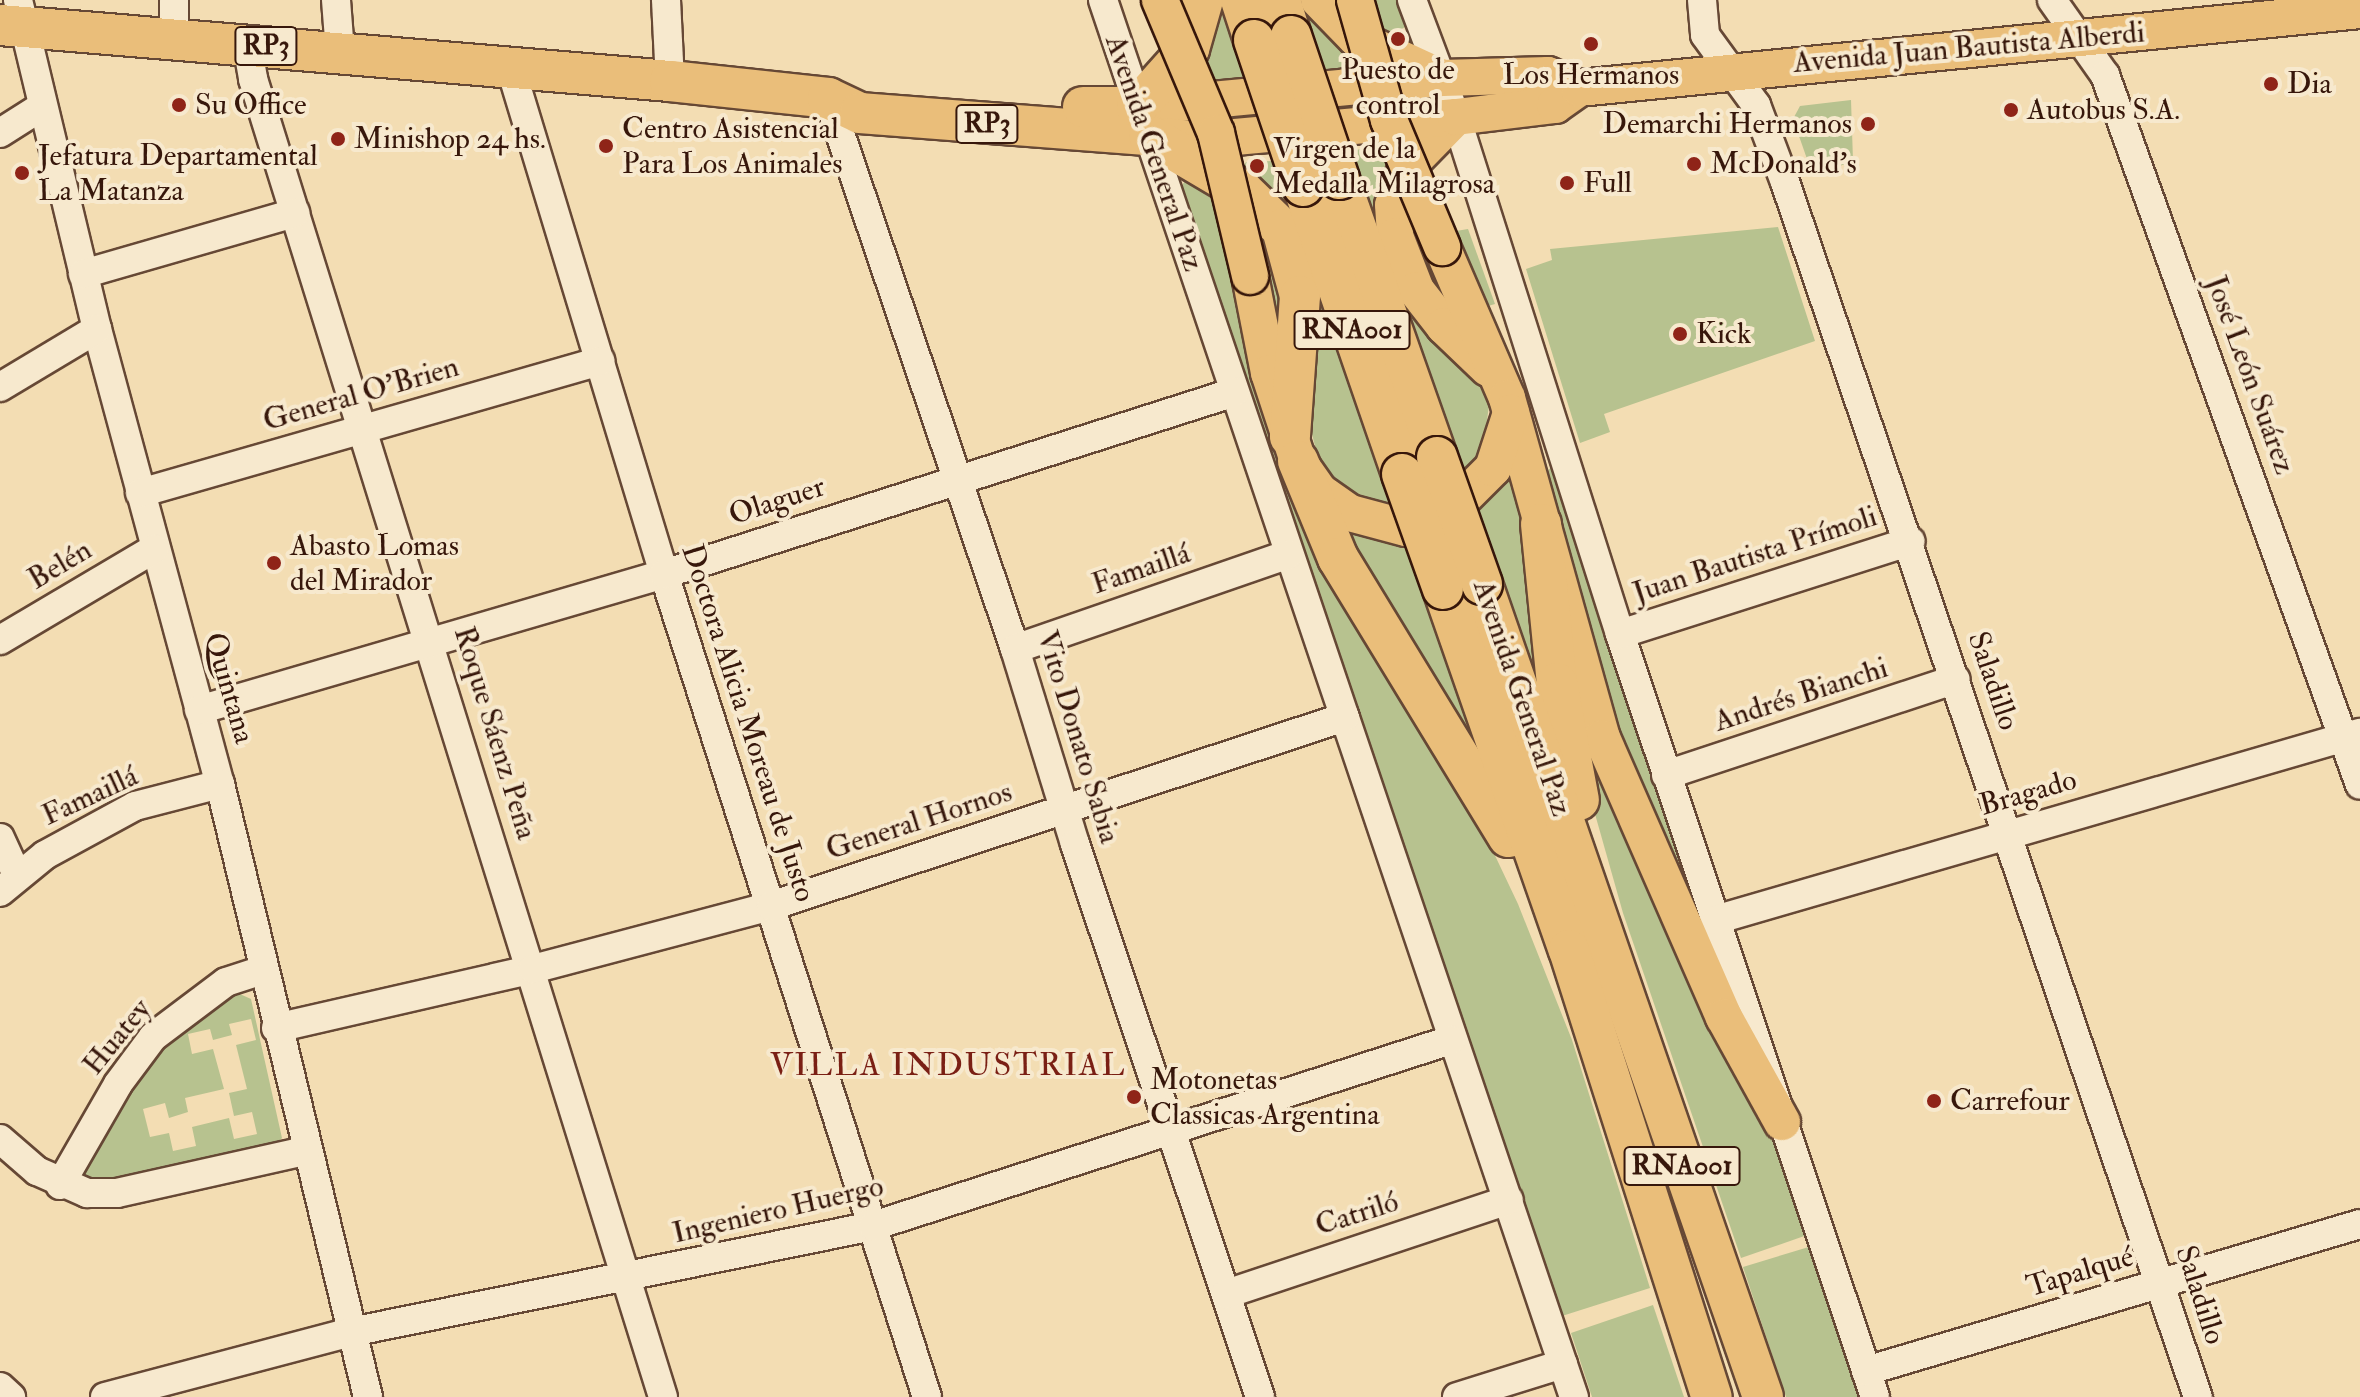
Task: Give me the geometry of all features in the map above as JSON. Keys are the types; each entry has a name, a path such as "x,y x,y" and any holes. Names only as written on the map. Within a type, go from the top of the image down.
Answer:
{"highway":[{"path":"1203,0 1189,49 1143,121 1242,190 1282,229 1300,296 1294,449 1338,558 1483,789 1586,942"},
{"name":"Avenida General Paz","path":"1241,0 1275,25 1402,474 1443,589 1586,942 1763,1397"},
{"name":"RP3","path":"13,17 174,19 247,44 828,98 852,91 1143,121"},
{"name":"Avenida General Paz","path":"1321,182 1437,457 1482,584 1586,942 1712,1397"},
{"path":"1541,524 1586,942"}],"main road":[{"path":"1160,0 1216,133 1269,373 1294,449 1320,492 1350,513 1375,524 1424,527 1461,505 1493,468 1511,411"},
{"path":"1319,0 1356,38 1442,78"},
{"path":"1355,0 1389,120 1511,411 1602,738 1724,1017 1782,1122"},
{"name":"Avenida Juan Bautista Alberdi","path":"1143,121 1442,78 1548,75 1579,88 2075,39 2298,8 2360,10"},
{"name":"Avenida Juan Bautista Alberdi","path":"1143,121 1202,140 1555,105 1579,88"},
{"path":"1456,117 1406,168 1393,205 1395,236 1416,290 1444,326 1498,377"}],"street":[{"path":"336,0 340,52"},
{"path":"666,0 670,81"},
{"name":"Avenida General Paz","path":"1103,0 1451,1040 1509,1200 1574,1397"},
{"path":"1412,0 1456,117 1666,775 1870,1384"},
{"name":"Saladillo","path":"1702,0 1705,35 1756,105 1911,541 2198,1397"},
{"name":"José León Suárez","path":"2052,0 2075,39 2105,75 2352,735 2360,785"},
{"name":"Quintana","path":"13,17 41,107 154,549 220,784 305,1151 368,1397"},
{"name":"Roque Sáenz Peña","path":"247,44 295,213 630,1277 663,1397"},
{"name":"Doctora Alicia Moreau de Justo","path":"511,69 664,574 927,1397"},
{"name":"Vito Donato Sabia","path":"828,98 1015,649 1064,810 1260,1397"},
{"path":"0,133 41,107"},
{"path":"83,274 295,213"},
{"path":"0,387 97,329"},
{"name":"General O'Brien","path":"140,493 600,361"},
{"name":"Olaguer","path":"199,710 664,574 956,478 1235,392"},
{"name":"Juan Bautista Prímoli","path":"1620,634 1911,541"},
{"name":"Belén","path":"0,640 154,549"},
{"name":"Famaillá","path":"1015,649 1289,554"},
{"name":"Andrés Bianchi","path":"1666,775 1956,679"},
{"name":"General Hornos","path":"276,1028 533,969 771,906 1345,717"},
{"name":"Bragado","path":"1715,920 2352,735"},
{"name":"Famaillá","path":"9,884 135,806 220,784"},
{"path":"0,838 9,884"},
{"name":"Huatey","path":"60,1185 118,1084 153,1037 226,982 262,970"},
{"name":"Ingeniero Huergo","path":"105,1397 351,1332 873,1226 1174,1133 1451,1040"},
{"path":"0,1139 60,1185 87,1193 117,1193 305,1151"},
{"name":"Catriló","path":"1226,1294 1509,1200"},
{"name":"Tapalqué","path":"1870,1384 2161,1283 2360,1224"},
{"path":"1457,1397 1563,1364"},
{"path":"0,1387 11,1397"}],"green space":[{"path":"1219,0 1248,80 1210,82 1199,53"},
{"path":"1300,0 1310,0 1353,50 1358,70 1324,75"},
{"path":"1366,0 1396,0 1405,27 1388,37 1373,28"},
{"path":"1851,100 1853,161 1813,176 1793,119 1800,106"},
{"path":"1384,146 1392,171 1384,193 1489,405 1483,452 1468,478 1348,151"},
{"path":"1273,161 1294,229 1240,172 1246,162"},
{"path":"1185,181 1203,182 1217,192 1280,447 1462,786 1518,904 1572,1040 1650,1288 1562,1316 1178,191"},
{"path":"1247,205 1278,247 1289,368"},
{"name":"Kick","path":"1778,227 1815,341 1604,414 1610,432 1580,443 1526,269 1552,260 1550,249"},
{"path":"1468,229 1495,304 1488,306 1450,232"},
{"path":"1305,256 1399,518 1340,494 1320,466 1306,410"},
{"path":"1554,466 1716,962 1612,730 1548,470"},
{"path":"1507,468 1516,469 1551,715 1478,512 1499,489"},
{"path":"1339,526 1380,542 1409,545 1480,760"},
{"path":"1561,628 1781,1156 1810,1234 1741,1258 1623,913 1582,768"},
{"path":"233,991 251,999 282,1138 272,1149 103,1189 83,1176 97,1142 171,1036","holes":["251,1019 256,1040 236,1045 247,1089 229,1093 234,1116 252,1112 257,1134 234,1139 229,1118 192,1127 196,1146 173,1151 169,1133 150,1137 143,1109 165,1103 169,1118 188,1112 185,1098 224,1089 213,1049 192,1054 188,1034 210,1029 213,1040 232,1035 229,1024"]},
{"path":"1812,1246 1862,1397 1786,1397 1743,1267"},
{"path":"1653,1305 1684,1397 1592,1397 1571,1333"}],"place":[{"name":"Puesto de control","path":"1398,39"},
{"name":"Los Hermanos","path":"1591,44"},
{"name":"Dia","path":"2271,84"},
{"name":"Su Office","path":"179,105"},
{"name":"Autobus S.A.","path":"2011,110"},
{"name":"Demarchi Hermanos","path":"1868,124"},
{"name":"Minishop 24 hs.","path":"338,139"},
{"name":"Centro Asistencial Para Los Animales","path":"606,146"},
{"name":"McDonald's","path":"1694,164"},
{"name":"Virgen de la Medalla Milagrosa","path":"1257,166"},
{"name":"Jefatura Departamental La Matanza","path":"22,173"},
{"name":"Full","path":"1567,183"},
{"name":"Kick","path":"1680,334"},
{"name":"Abasto Lomas del Mirador","path":"274,563"},
{"name":"Motonetas Classicas Argentina","path":"1134,1097"},
{"name":"Carrefour","path":"1934,1101"}],"district":[{"name":"VILLA INDUSTRIAL","path":"948,1065"}]}
